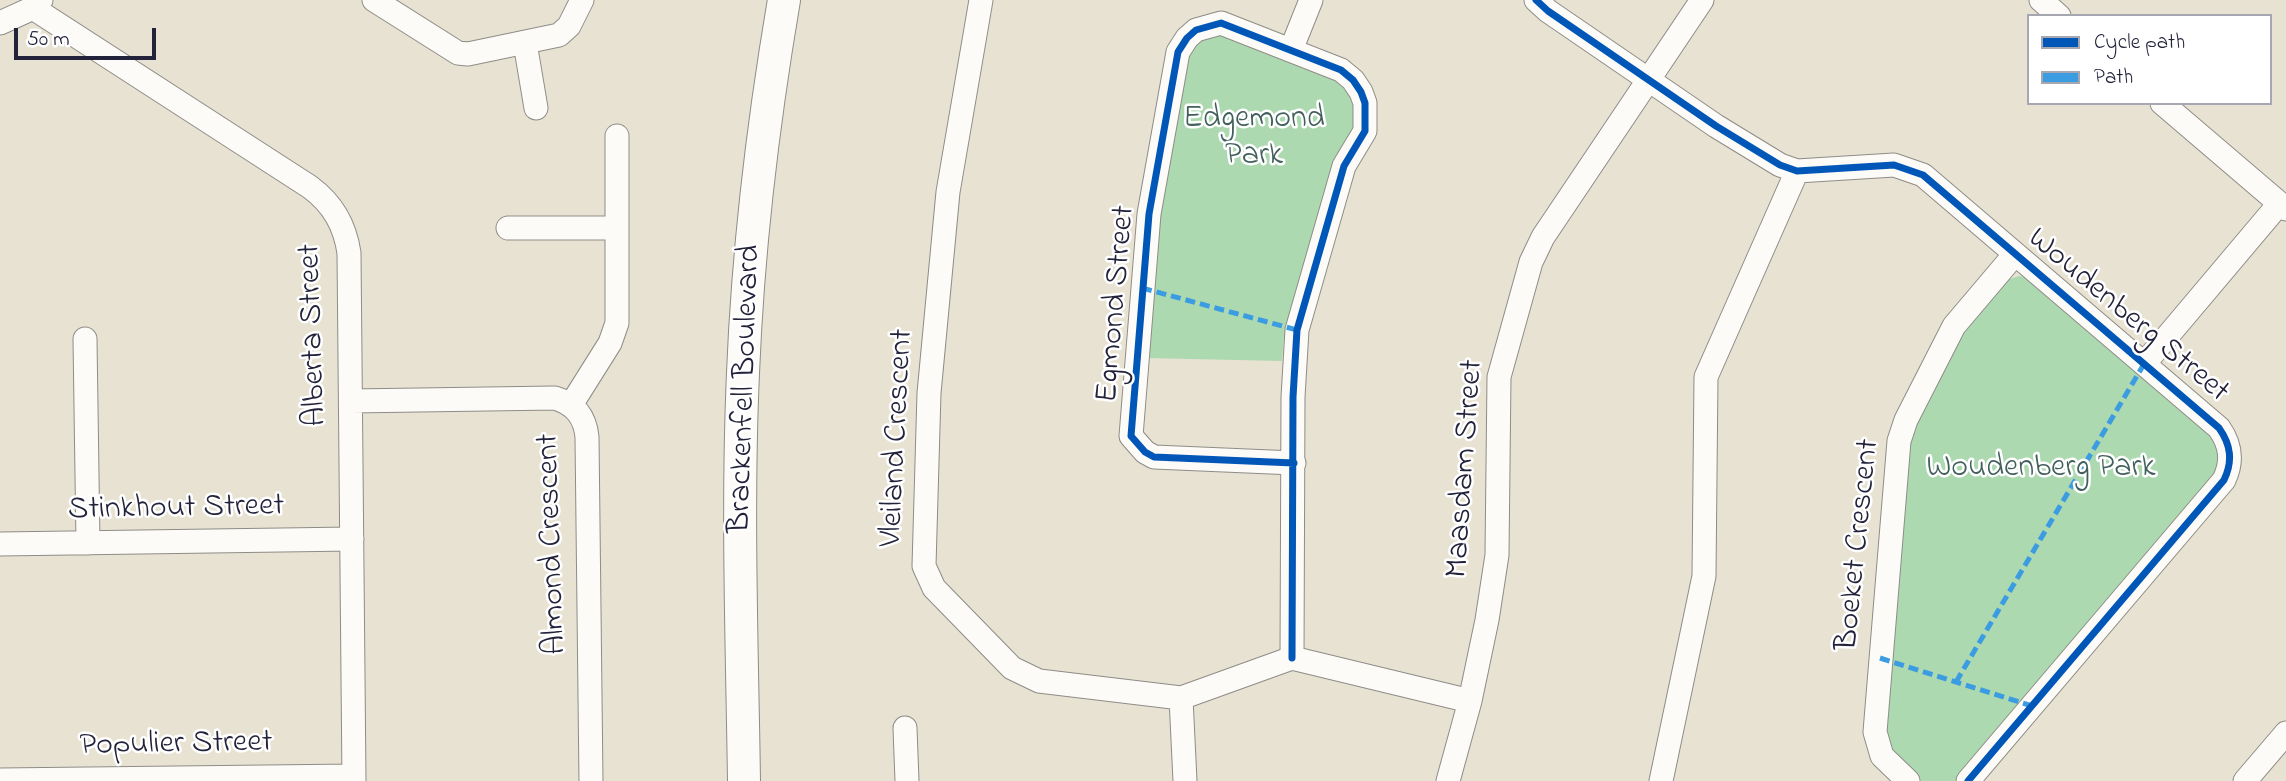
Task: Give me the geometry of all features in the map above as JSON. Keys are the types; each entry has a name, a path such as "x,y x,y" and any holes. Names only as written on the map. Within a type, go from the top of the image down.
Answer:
{"street":[{"path":"374,0 458,53 468,54 552,38 564,31 573,20 582,0"},
{"name":"Brackenfell Boulevard","path":"744,781 740,502 743,372 758,189 784,0"},
{"name":"Vleiland Crescent","path":"981,0 948,192 929,393 924,566 934,588 1012,668 1029,678 1181,698 1292,658"},
{"path":"1311,0 1291,50 1341,70 1353,80 1364,103 1365,131 1344,166 1297,330 1293,397 1292,658 1470,701"},
{"path":"1536,0 1649,78"},
{"name":"Maasdam Street","path":"1448,781 1470,701 1487,620 1497,555 1498,388 1504,354 1531,262 1543,237 1702,0"},
{"path":"2041,0 2057,14"},
{"path":"0,23 37,4"},
{"name":"Alberta Street","path":"37,4 310,187 331,205 343,228 349,253 354,778"},
{"name":"Egmond Street","path":"1291,50 1221,23 1196,30 1178,52 1149,214 1131,436 1145,452 1154,457 1294,463"},
{"path":"525,43 536,108"},
{"name":"Woudenberg Street","path":"1649,78 1762,155 1797,171 1894,165 1923,175 2225,435 2230,453 2228,471 2218,487 1968,781"},
{"path":"2144,364 2283,206 2164,105"},
{"path":"571,405 615,333 617,136"},
{"path":"1661,781 1704,576 1706,377 1797,171"},
{"path":"508,229 617,228"},
{"name":"Boeket Crescent","path":"1908,781 1882,756 1875,732 1899,441 1911,410 1954,326 2015,254"},
{"path":"85,339 88,543"},
{"name":"Almond Crescent","path":"351,401 555,398 571,405 583,419 587,437 591,781"},
{"name":"Stinkhout Street","path":"0,544 352,539"},
{"path":"1181,698 1185,781"},
{"path":"905,728 907,781"},
{"path":"2245,781 2286,733"},
{"name":"Populier Street","path":"0,780 354,778"}],"green space":[{"name":"Edgemond Park","path":"1221,34 1334,78 1348,93 1354,108 1355,125 1335,161 1284,337 1282,361 1144,358 1153,233 1183,58 1200,37"},
{"name":"Woudenberg Park","path":"2019,276 2026,277 2212,434 2219,447 2220,458 2210,482 1956,781 1921,781 1894,758 1885,744 1908,440 1953,343 2004,281"}],"marked path":[{"path":"1142,288 1297,330"},
{"path":"1956,682 2144,364"},
{"path":"1880,658 2032,706"}],"cycle path":[{"path":"1536,0 1548,11 1716,126 1780,165 1797,171 1894,165 1923,175 2223,434 2230,460 2224,480 1968,781"},
{"path":"1292,658 1293,397 1297,330 1344,166 1365,131 1365,103 1353,80 1341,70 1221,23 1196,30 1178,52 1149,214 1131,436 1145,452 1154,457 1294,463"}]}
